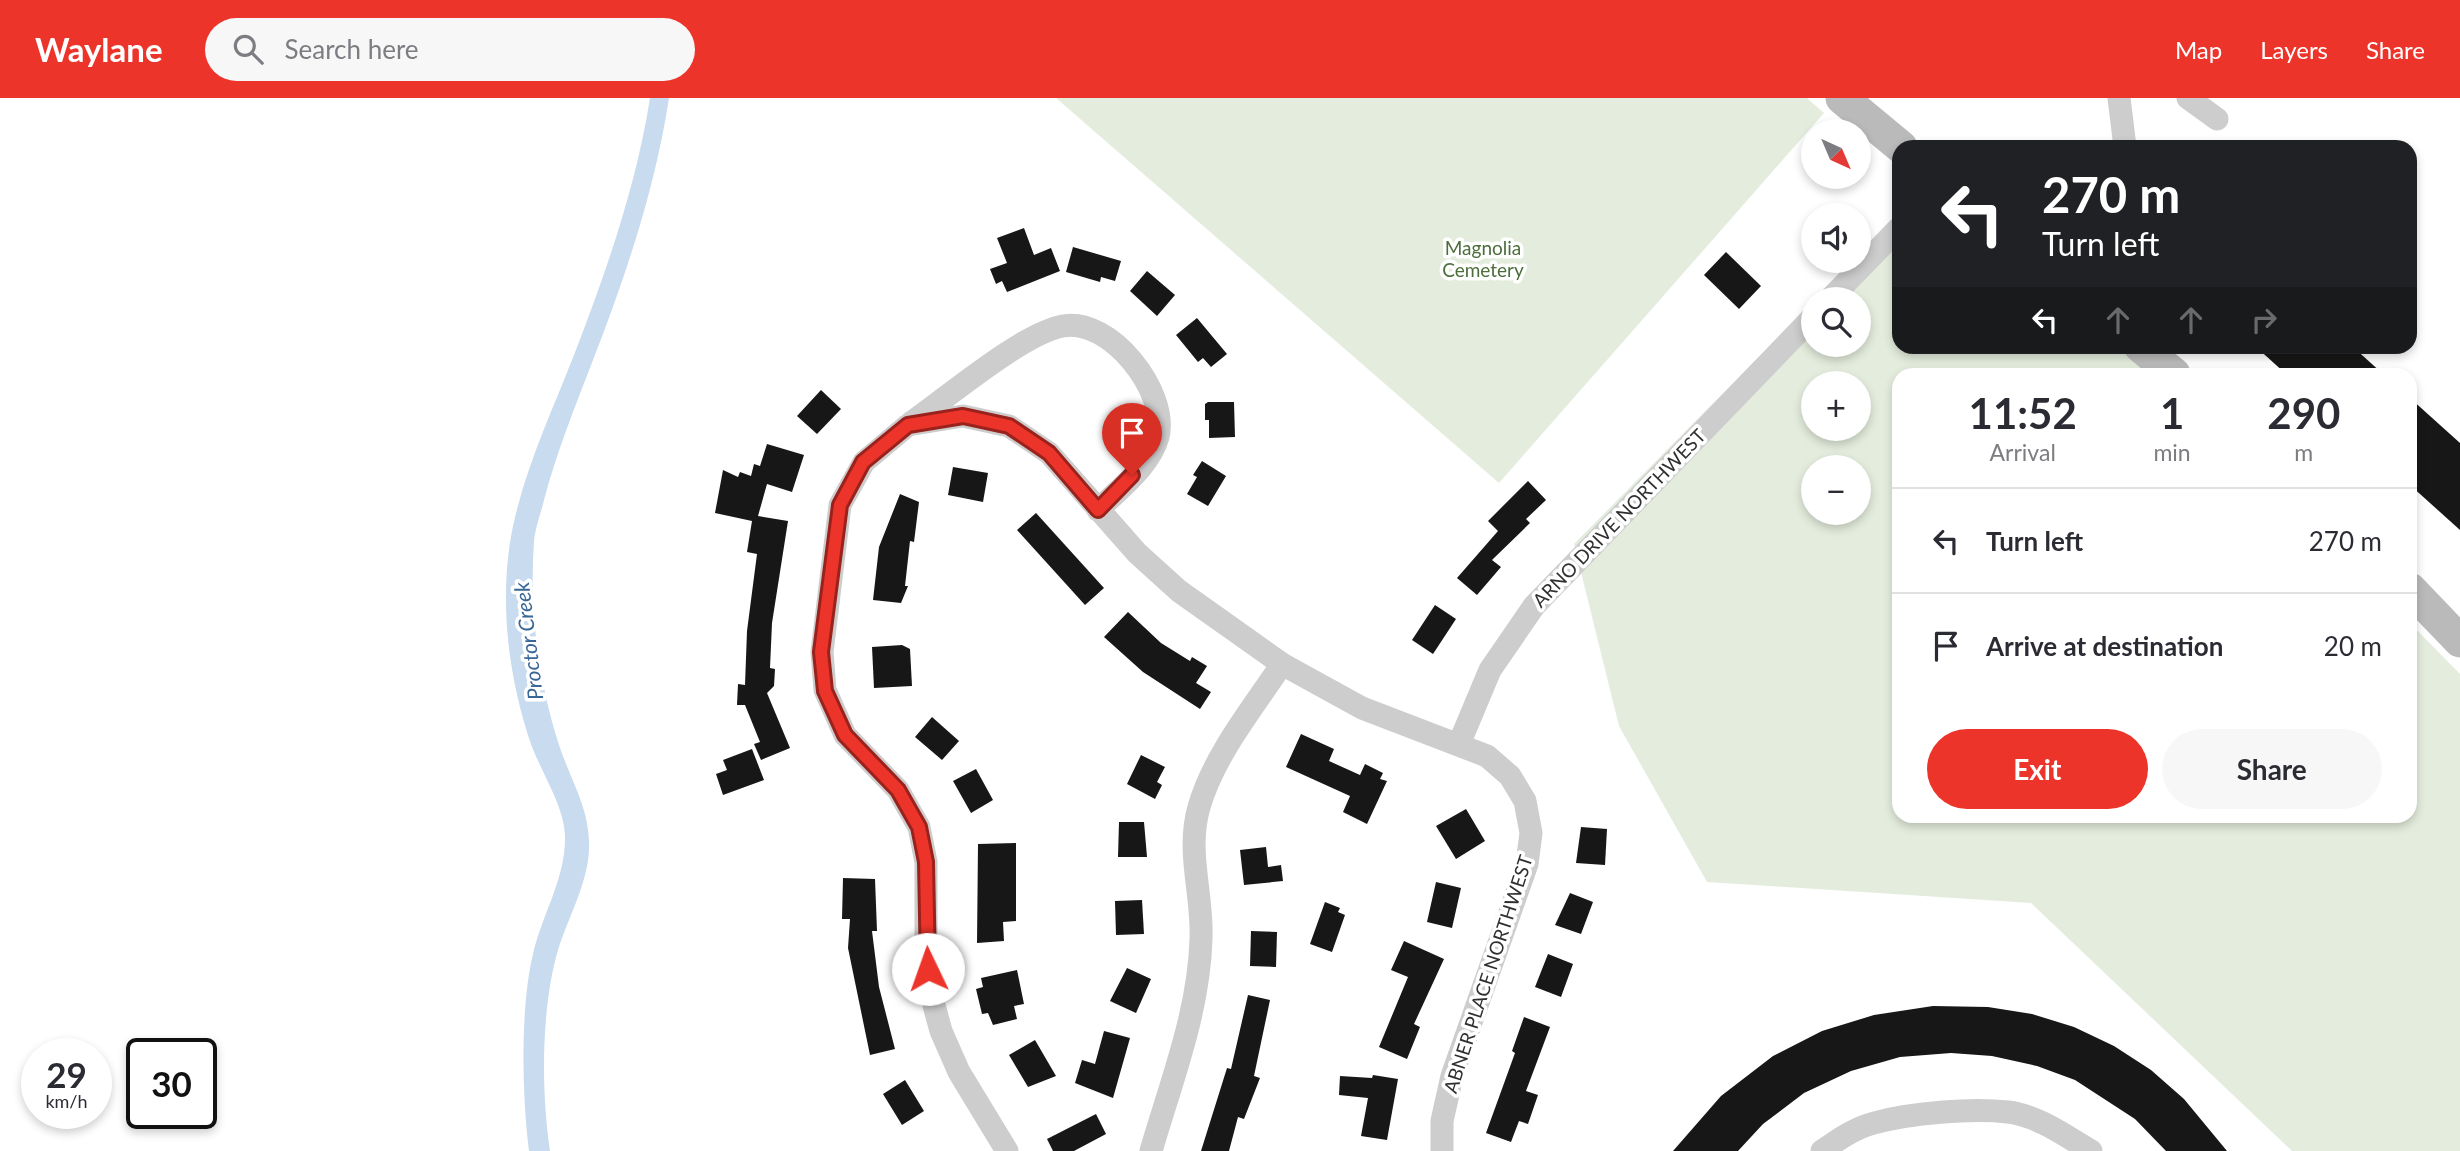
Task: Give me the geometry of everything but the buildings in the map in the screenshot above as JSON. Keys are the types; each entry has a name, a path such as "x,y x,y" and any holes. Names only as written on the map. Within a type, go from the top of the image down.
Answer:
{"street":[{"path":"1842,98 1893,140"},
{"path":"2119,98 2124,140"},
{"path":"2188,98 2217,119"},
{"path":"1842,287 1892,235"},
{"path":"1007,1151 959,1072 941,1031 929,987 926,951 926,862 919,827 898,790 845,735 825,691 821,652 840,505 863,462 908,425 1041,331 1067,325 1096,331 1115,344 1147,381 1157,401 1160,421 1158,438 1149,457 1098,510"},
{"name":"ARNO DRIVE NORTHWEST","path":"1459,744 1490,670 1534,606 1801,329"},
{"path":"2150,354 2167,368"},
{"name":"ABNER PLACE NORTHWEST","path":"908,425 963,416 1009,426 1049,453 1138,553 1179,592 1282,664 1362,708 1487,756 1510,776 1525,801 1531,833 1527,864 1452,1076 1442,1121 1442,1151"},
{"path":"2417,596 2460,640"},
{"path":"1151,1151 1198,990 1202,936 1192,853 1199,807 1216,768 1282,664"},
{"path":"1822,1151 1845,1134 1875,1123 1943,1113 2010,1112 2051,1128 2091,1151"}],"green space":[{"name":"Magnolia Cemetery","path":"1056,98 1807,98 1824,113 1819,119 1801,119 1801,139 1499,483"},
{"path":"1892,221 1892,354 2138,354 2153,368 1892,368 1892,823 2417,823 2417,630 2460,674 2460,1151 2292,1151 2031,903 1707,882 1619,726 1574,544 1801,314 1801,357 1871,357 1871,287 1827,287 1841,273 1871,273 1871,242"}],"water":[{"name":"Proctor Creek","path":"650,98 669,98 648,198 617,296 555,464 535,537 533,593 540,668 558,742 587,822 589,851 581,889 558,950 548,997 544,1076 550,1151 529,1151 524,1079 526,1000 533,954 557,883 565,839 562,816 532,747 511,666 506,609 509,553 513,526 532,460 586,324 619,229 637,164"}],"route":[{"path":"928,969 926,862 919,827 898,790 845,735 825,691 821,652 840,505 863,462 908,425 963,416 1009,426 1049,453 1098,510 1132,475"}]}
